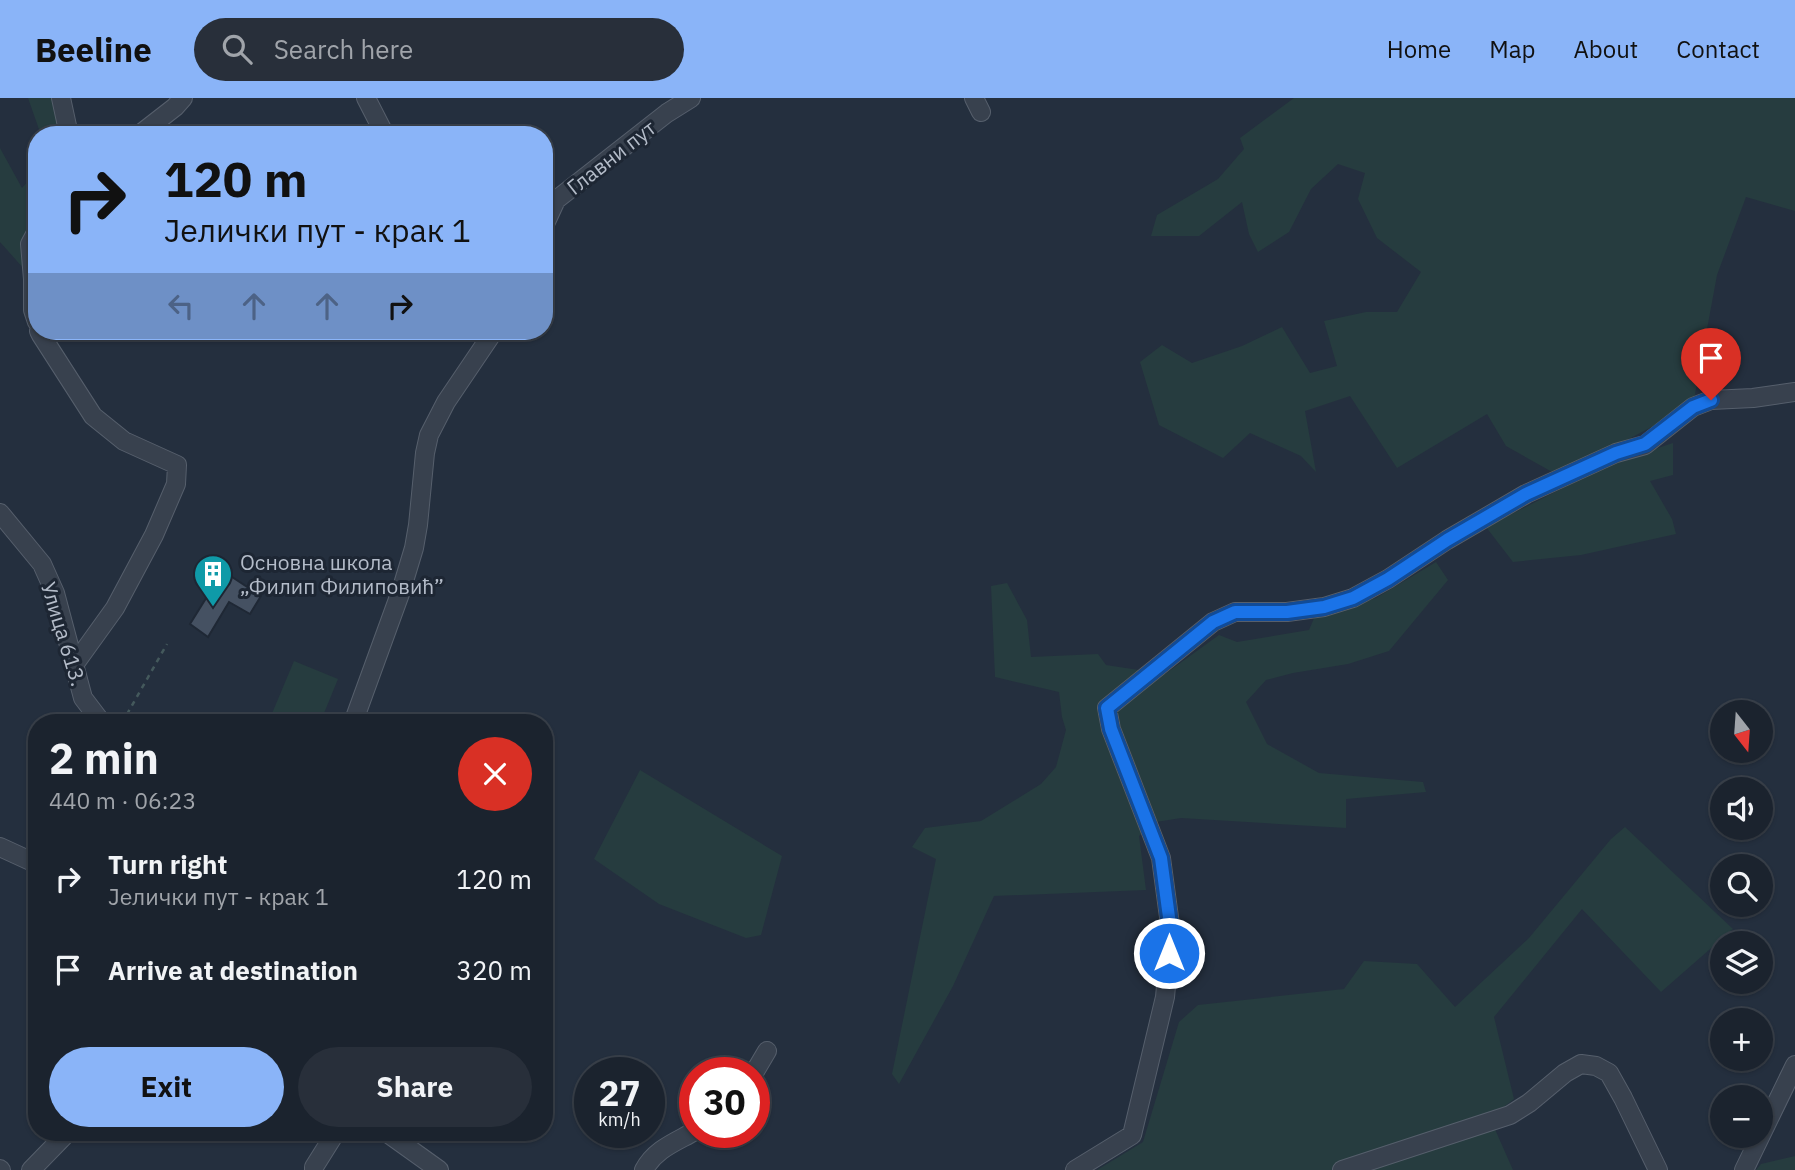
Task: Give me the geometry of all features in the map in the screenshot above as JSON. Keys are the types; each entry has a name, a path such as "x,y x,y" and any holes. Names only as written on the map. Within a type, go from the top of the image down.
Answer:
{"street":[{"path":"61,98 67,126"},
{"path":"151,126 183,98"},
{"path":"366,98 380,126"},
{"name":"Главни пут","path":"553,206 556,200 667,113 691,98"},
{"path":"47,340 93,416 124,441 177,465 176,484 154,535 116,608 74,664"},
{"path":"356,714 412,555 429,435 446,402 488,340"},
{"path":"1075,1170 1132,1135 1165,997 1171,932 1161,858 1111,729 1107,708 1213,622 1235,612 1287,612 1324,607 1353,598 1526,494 1616,453 1645,444 1693,407 1711,400 1795,392"},
{"name":"Улица 613.","path":"0,513 41,565 55,593 83,698 95,714"},
{"path":"0,847 28,860"},
{"path":"763,1057 767,1051"},
{"path":"1342,1170 1510,1115 1581,1064 1596,1066 1609,1073 1658,1170"},
{"path":"1744,1170 1795,1065"},
{"path":"644,1170 661,1149 679,1139"},
{"path":"31,1170 59,1141"},
{"path":"314,1170 330,1141"},
{"path":"399,1141 439,1170"}],"path":[{"path":"127,714 167,645"}],"green space":[{"path":"28,98 61,98 67,126 38,126"},
{"path":"1294,98 1795,98 1795,211 1746,197 1717,275 1693,405 1608,450 1554,473 1506,446 1487,414 1397,468 1350,396 1305,411 1316,472 1301,456 1250,433 1223,458 1159,425 1140,362 1162,345 1192,363 1242,346 1282,327 1310,373 1337,366 1324,321 1366,312 1397,312 1421,272 1377,238 1358,199 1365,173 1338,164 1311,189 1289,232 1258,252 1249,234 1242,202 1199,236 1151,236 1157,215 1218,179 1244,149 1240,138"},
{"path":"0,148 22,188 28,181 28,273 0,242"},
{"path":"1673,443 1673,475 1650,481 1672,519 1676,534 1581,555 1513,562 1486,527 1610,464"},
{"path":"1436,562 1448,580 1389,651 1348,664 1266,680 1246,702 1267,744 1319,773 1423,782 1426,792 1346,799 1346,828 1181,818 1156,822 1139,836 1146,890 994,896 953,986 899,1084 892,1074 936,859 912,847 925,828 981,821 1041,784 1056,767 1066,730 1059,692 995,677 991,586 1007,583 1027,620 1031,657 1098,654 1106,665 1165,674 1219,635 1237,642 1309,630 1315,616 1376,598"},
{"path":"294,661 338,679 324,714 272,714"},
{"path":"640,770 782,856 761,935 746,938 659,904 594,859"},
{"path":"1625,827 1710,907 1710,917 1720,917 1733,929 1710,931 1710,949 1661,992 1582,909 1494,1017 1514,1099 1490,1118 1513,1170 1097,1170 1143,1142 1179,1022 1198,1005 1344,989 1364,961 1417,964 1455,1007 1529,938 1611,839"},
{"path":"1795,1156 1795,1170 1756,1170 1761,1164"}],"building":[{"name":"Основна школа „Филип Филиповић”","path":"223,571 261,596 250,614 229,602 208,637 190,624"}],"place":[{"name":"Основна школа „Филип Филиповић”","path":"213,608"}],"route":[{"path":"1169,953 1171,932 1161,858 1111,729 1107,708 1213,622 1235,612 1287,612 1324,607 1353,598 1526,494 1616,453 1645,444 1693,407 1711,400"}]}
